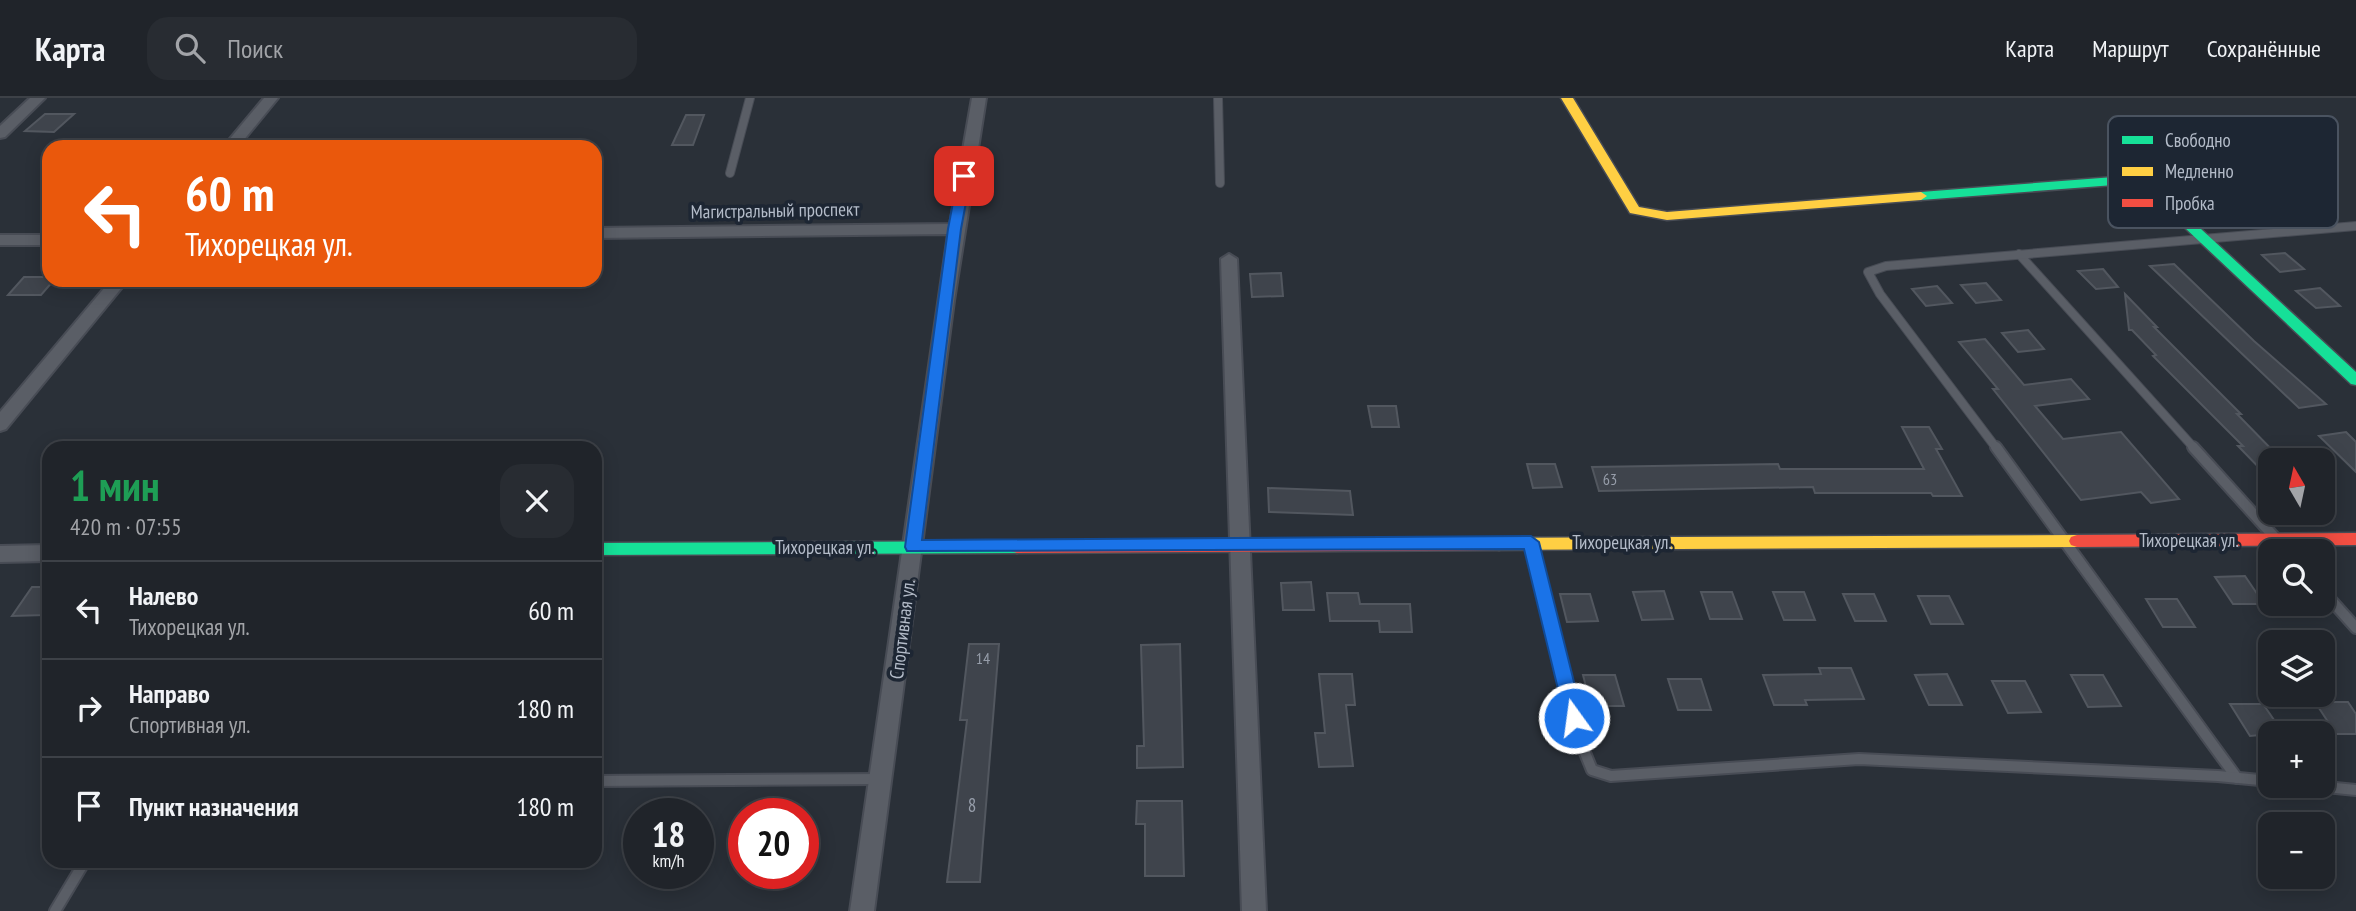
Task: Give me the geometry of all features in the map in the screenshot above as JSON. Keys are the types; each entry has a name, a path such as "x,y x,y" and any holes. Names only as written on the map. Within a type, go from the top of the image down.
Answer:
{"street":[{"path":"0,134 38,98"},
{"path":"236,140 271,98"},
{"name":"Спортивная ул.","path":"862,911 883,779 955,229 979,98"},
{"path":"1567,98 1634,210 1667,216 2108,182"},
{"path":"2193,228 2356,380"},
{"name":"Магистральный проспект","path":"602,233 955,229"},
{"path":"0,240 42,240"},
{"path":"1229,259 1254,911"},
{"path":"0,424 114,287"},
{"name":"Тихорецкая ул.","path":"2335,541 2356,539"},
{"name":"Тихорецкая ул.","path":"602,549 2066,540 2258,544"},
{"path":"0,554 42,553"}],"lane":[{"path":"730,173 751,98"},
{"path":"1218,98 1220,183"},
{"path":"2338,227 2356,226"},
{"path":"2237,778 2066,540 1880,294 1868,272 1886,266 2328,228"},
{"path":"2019,254 2277,539"},
{"path":"1531,542 1581,743 1592,770 1611,776 1859,759 2258,780"},
{"path":"2335,605 2356,628"},
{"path":"602,782 883,779"},
{"path":"2335,788 2356,790"},
{"path":"55,911 81,868"}],"building":[{"path":"45,114 74,114 54,132 25,131"},
{"path":"686,115 704,115 693,145 672,145"},
{"path":"2285,253 2304,269 2280,272 2262,255"},
{"path":"2174,264 2254,341 2326,404 2299,408 2150,266"},
{"path":"2103,269 2118,287 2096,289 2078,271"},
{"path":"1281,273 1283,296 1252,297 1250,274"},
{"path":"24,277 42,277 42,287 48,287 41,295 8,295"},
{"path":"1986,283 2001,300 1976,303 1961,285"},
{"path":"1937,286 1952,303 1926,306 1912,289"},
{"path":"2320,288 2340,306 2316,308 2296,291"},
{"path":"2125,294 2270,448 2258,448 2258,467 2238,446 2243,446 2153,356 2156,355 2132,330 2129,330"},
{"path":"2028,330 2044,349 2018,352 2002,333"},
{"path":"1985,339 2024,385 2071,379 2089,399 2035,406 2063,439 2121,432 2179,499 2151,503 2141,492 2081,500 1993,389 1998,389 1959,342"},
{"path":"1368,406 1396,406 1399,427 1372,427"},
{"path":"1902,427 1929,427 1942,449 1936,449 1962,496 1933,496 1931,493 1815,493 1813,487 1599,491 1592,467 1778,464 1780,469 1924,469"},
{"path":"2346,432 2356,442 2356,472 2335,452 2335,448 2331,448 2319,436"},
{"path":"1527,464 1555,464 1562,487 1533,488"},
{"path":"1268,488 1350,491 1353,515 1269,512"},
{"path":"2245,576 2258,595 2258,604 2233,604 2215,577"},
{"path":"1311,582 1314,610 1283,610 1281,583"},
{"path":"32,587 42,587 42,615 12,616"},
{"path":"1664,591 1673,619 1642,620 1633,592"},
{"path":"1701,592 1732,592 1742,619 1710,619"},
{"path":"1773,592 1804,592 1815,620 1784,620"},
{"path":"1327,593 1358,593 1360,604 1410,604 1412,632 1380,632 1379,621 1330,621"},
{"path":"1560,594 1590,594 1598,621 1567,622"},
{"path":"1843,594 1874,594 1886,621 1855,621"},
{"path":"1918,596 1949,596 1963,624 1931,624"},
{"path":"2146,599 2177,599 2195,627 2163,627"},
{"path":"969,644 999,644 980,882 947,882 967,720 960,720"},
{"path":"1180,644 1183,767 1137,768 1137,746 1144,746 1141,645"},
{"path":"1819,668 1851,668 1864,699 1805,700 1807,705 1774,705 1763,675 1821,674"},
{"path":"1319,674 1352,674 1355,705 1346,705 1353,766 1319,767 1315,733 1325,733"},
{"path":"1947,674 1962,705 1929,705 1915,675"},
{"path":"1583,675 1615,675 1624,706 1591,706"},
{"path":"2071,675 2103,675 2121,706 2088,707"},
{"path":"1668,679 1701,679 1711,710 1678,710"},
{"path":"1992,681 2025,681 2041,712 2008,713"},
{"path":"2335,702 2348,702 2356,714 2356,734 2336,734 2335,721 2327,721 2318,707 2335,707"},
{"path":"2230,704 2258,704 2258,707 2265,707 2275,721 2258,721 2258,735 2250,736"},
{"path":"1137,801 1182,801 1184,876 1145,876 1145,824 1136,824"}],"traffic: fast":[{"path":"1921,196 2108,181"},
{"path":"2193,228 2356,380"},
{"path":"602,549 1017,547"}],"traffic: slow":[{"path":"1567,98 1634,210 1667,216 1921,196"},
{"path":"1499,544 2077,541"}],"traffic: jam":[{"path":"2077,541 2356,539"},
{"path":"1017,547 1499,544"}],"route":[{"path":"964,176 913,547 1531,542 1574,718"}]}
